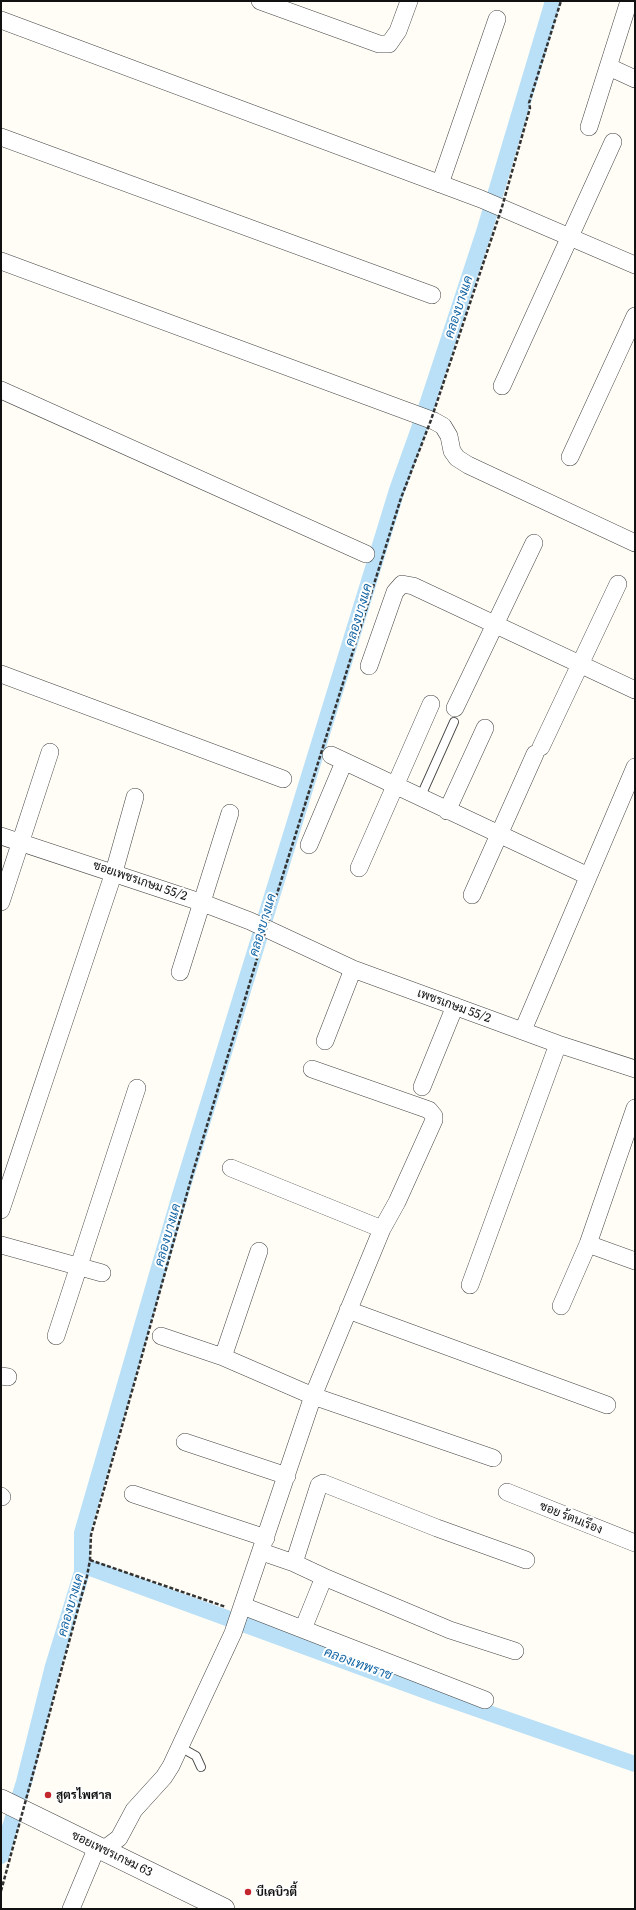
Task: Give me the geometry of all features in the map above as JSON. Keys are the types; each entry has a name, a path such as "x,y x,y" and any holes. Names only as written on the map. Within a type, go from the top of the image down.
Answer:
{"street":[{"path":"260,1 379,44 389,44 398,31 409,1"},
{"path":"590,127 629,1"},
{"path":"440,184 497,19"},
{"path":"1,20 481,199 635,265"},
{"path":"608,67 635,79"},
{"path":"2,140 432,295"},
{"path":"502,386 613,142"},
{"path":"1,261 429,420 442,426 449,436 452,451 458,458 468,465 635,543"},
{"path":"570,457 635,316"},
{"path":"1,390 366,554"},
{"path":"454,715 534,543"},
{"path":"369,666 395,592 402,584 413,586 635,690"},
{"path":"472,894 498,835 618,584"},
{"path":"1,674 283,779"},
{"path":"359,868 431,704"},
{"path":"447,810 485,728"},
{"path":"1,902 50,752"},
{"path":"309,845 338,758 498,835 588,876"},
{"path":"522,1030 635,767"},
{"path":"1,1210 114,872 135,797"},
{"path":"180,972 203,903 230,813"},
{"name":"ซอยเพชรเกษม 55/2","path":"1,836 114,872 203,903 250,921 271,931"},
{"name":"เพชรเกษม 55/2","path":"271,931 353,969 558,1044 635,1068"},
{"path":"325,1041 353,969"},
{"path":"422,1087 455,1006"},
{"path":"470,1285 558,1044"},
{"path":"71,1909 100,1848 119,1838 134,1810 164,1777 180,1748 234,1633 313,1396 382,1229 397,1202 432,1123 434,1116 429,1110 312,1069"},
{"path":"56,1336 137,1088"},
{"path":"561,1306 588,1244 635,1108"},
{"path":"231,1168 382,1229"},
{"path":"588,1244 635,1261"},
{"path":"1,1245 102,1273"},
{"path":"223,1357 259,1251"},
{"path":"348,1310 607,1405"},
{"path":"161,1336 223,1357 313,1396 493,1458"},
{"path":"186,1442 286,1476"},
{"path":"294,1562 319,1486 323,1483 437,1528 526,1560"},
{"name":"ซอย ร้ตนเรึอง","path":"507,1492 635,1543"},
{"path":"133,1494 264,1545 324,1577 450,1630 515,1651"},
{"path":"303,1629 324,1577"},
{"path":"242,1611 303,1629 485,1700"},
{"name":"ซอยเพชรเกษม 63","path":"1,1800 224,1909"}],"lane":[{"path":"420,798 454,715"},
{"path":"180,1748 196,1756 201,1767"}],"path":[{"path":"1,1891 27,1812 90,1560 91,1535 193,1172 271,931 401,498 429,420 500,207 530,108 529,103 562,1"},
{"path":"90,1560 242,1611"}],"waterway":[{"name":"คลองบางแค","path":"1,1856 24,1782 53,1666 82,1572 82,1533 180,1195 397,490 421,423 484,232 553,1"},
{"name":"คลองเทพราช","path":"82,1565 434,1694 635,1764"}],"place":[{"name":"สูตรไพศาล","path":"48,1795"},
{"name":"บีเคบิวตี้","path":"248,1892"}]}
